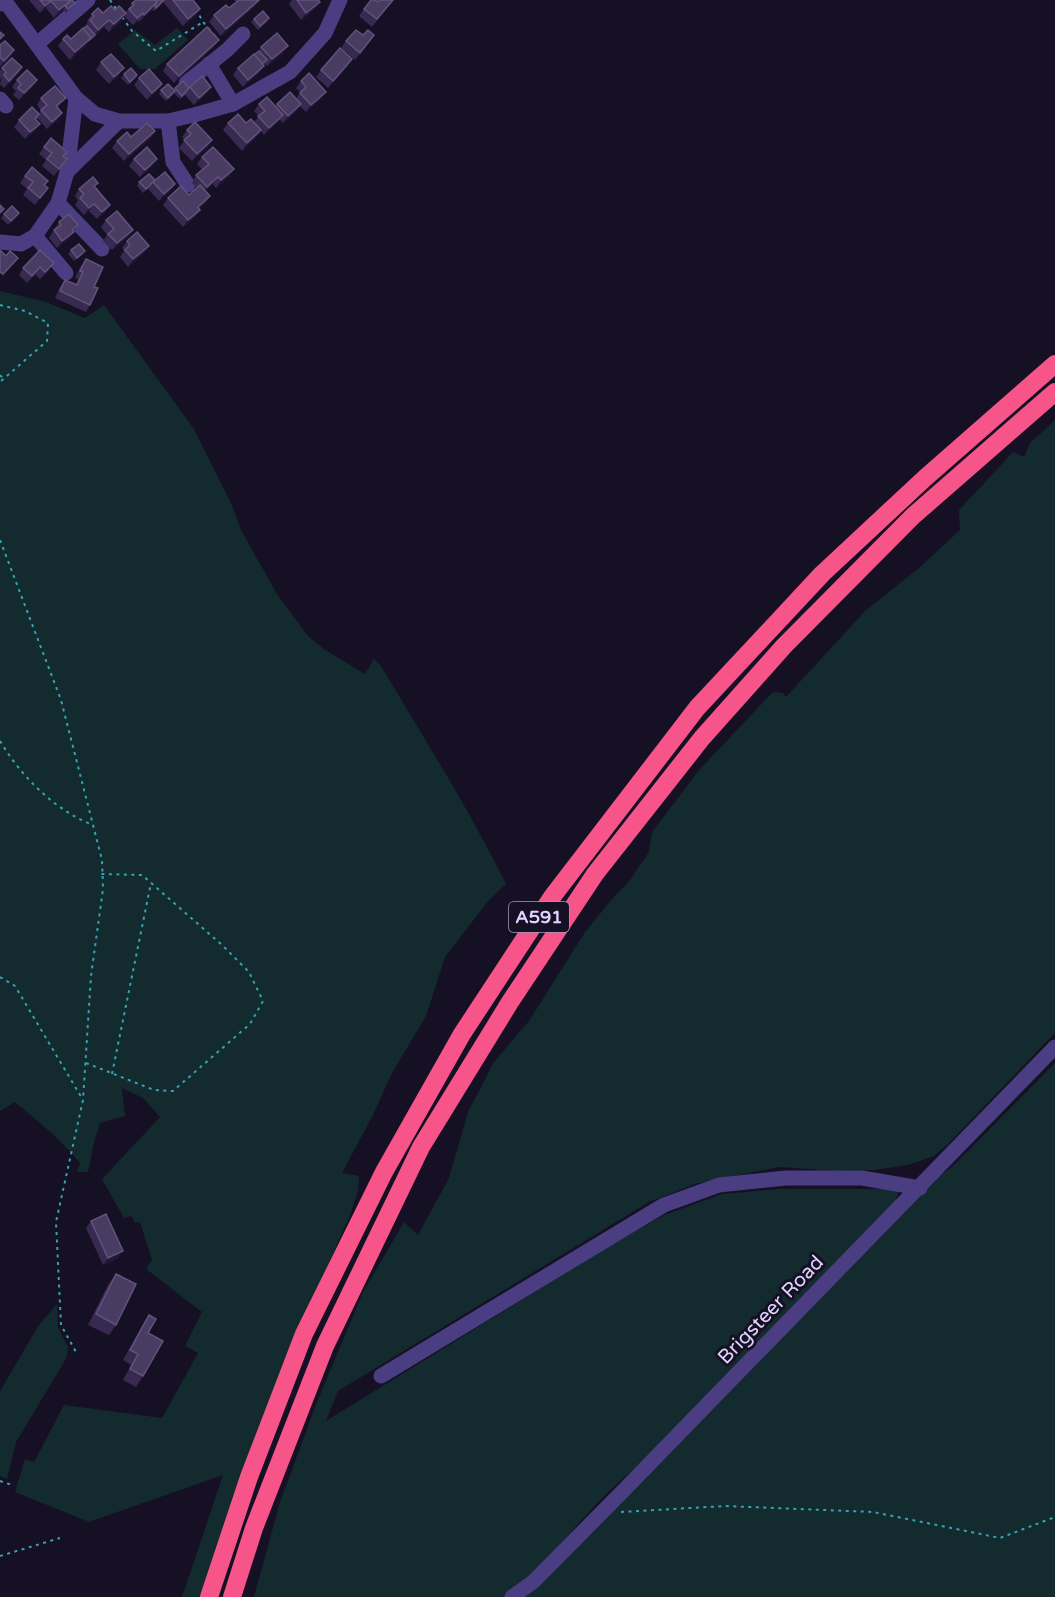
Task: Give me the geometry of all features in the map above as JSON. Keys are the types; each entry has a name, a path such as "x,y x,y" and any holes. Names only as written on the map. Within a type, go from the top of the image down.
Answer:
{"highway":[{"name":"A591","path":"209,1597 249,1477 309,1323 384,1172 462,1034 552,897 697,708 814,583 925,478 1055,364"},
{"name":"A591","path":"232,1597 254,1528 325,1347 421,1147 510,1002 595,874 702,738 784,646 913,516 1055,393"}],"street":[{"path":"0,4 4,0 76,98 95,114 119,121 168,121 233,104 290,72 325,33 340,0"},
{"path":"37,44 88,0"},
{"path":"186,83 243,34"},
{"path":"209,64 233,104"},
{"path":"0,242 21,244 35,237 58,203 67,172 76,98"},
{"path":"67,172 119,121"},
{"path":"168,121 172,162 188,185"},
{"path":"58,203 102,249"},
{"path":"35,237 66,273"},
{"name":"Brigsteer Road","path":"512,1597 533,1582 920,1188 1055,1047"},
{"path":"381,1376 664,1205 719,1185 786,1178 862,1178 920,1188"}],"path":[{"path":"110,0 132,31 156,51 203,22"},
{"path":"194,7 201,15 203,22 227,50"},
{"path":"0,305 25,311 48,323 47,341 0,382"},
{"path":"0,375 4,380"},
{"path":"0,540 61,700 102,860 103,889 91,976 83,1100 56,1222 61,1326 75,1352"},
{"path":"0,741 13,764 50,800 77,819 93,825"},
{"path":"86,1063 154,1090 173,1090 250,1024 262,1001 249,972 222,945 142,875 101,874"},
{"path":"112,1074 152,883"},
{"path":"0,977 15,986 83,1100"},
{"path":"0,1481 12,1485"},
{"path":"610,1504 622,1513 725,1506 873,1512 1000,1538 1055,1517"},
{"path":"0,1556 60,1538"}],"green space":[{"path":"177,28 188,40 155,69 140,69 118,44 135,30 155,45"},
{"path":"0,291 46,302 85,318 104,305 194,429 231,503 242,532 277,594 308,636 325,650 365,674 374,659 381,666 462,801 506,884 489,900 445,957 426,1016 392,1073 342,1173 359,1176 358,1191 349,1218 299,1330 201,1597 182,1597 223,1475 89,1522 15,1492 25,1459 34,1462 64,1405 162,1418 198,1353 185,1346 202,1312 146,1269 152,1260 140,1222 135,1223 132,1216 124,1218 102,1179 160,1117 143,1098 122,1088 125,1116 100,1123 88,1172 77,1172 80,1163 73,1155 15,1102 0,1111"},
{"path":"1055,420 1055,1033 934,1156 908,1165 874,1170 838,1171 779,1167 695,1184 649,1202 338,1391 326,1421 606,1248 664,1215 722,1194 779,1189 900,1189 895,1202 648,1458 605,1496 537,1570 506,1597 254,1597 280,1502 317,1402 363,1292 404,1222 418,1235 449,1178 468,1112 494,1062 529,1021 585,932 630,880 649,852 652,832 699,770 773,692 783,693 786,697 865,611 919,568 960,530 959,510 1013,452 1024,457 1030,443"},
{"path":"1055,1063 1055,1597 526,1597 723,1399 935,1179 953,1166"},
{"path":"57,1304 58,1327 68,1347 67,1357 16,1442 7,1479 0,1476 0,1391 39,1325"}],"building":[{"path":"40,0 70,1 59,10 51,1 45,6"},
{"path":"72,0 75,3 68,9 65,6"},
{"path":"136,0 155,0 157,2 144,15 143,13 137,18 129,9"},
{"path":"155,0 164,0 156,8"},
{"path":"173,0 193,0 200,9 188,19"},
{"path":"239,0 259,0 226,29 214,15 226,5 229,8"},
{"path":"297,0 318,0 320,2 306,13"},
{"path":"371,0 378,2 379,0 393,0 377,19 364,9"},
{"path":"111,6 115,10 119,6 126,13 114,24 109,20 98,30 90,20 94,16 92,14 98,8 103,13"},
{"path":"263,11 269,18 260,26 254,19"},
{"path":"87,26 95,35 88,41 91,38 83,29"},
{"path":"207,27 219,40 179,76 167,64"},
{"path":"83,28 91,38 75,52 63,39 67,35 71,39"},
{"path":"356,30 363,35 368,30 374,35 360,53 346,41"},
{"path":"277,33 288,46 272,59 261,47"},
{"path":"5,41 14,50 4,61 0,57 0,45"},
{"path":"340,48 352,59 333,81 321,70"},
{"path":"259,51 267,60 262,64 254,55"},
{"path":"111,54 124,68 114,77 101,62"},
{"path":"254,54 264,66 248,80 238,68"},
{"path":"12,58 22,67 9,81 2,68"},
{"path":"131,68 137,75 130,82 124,74"},
{"path":"149,69 162,84 152,93 139,78"},
{"path":"27,70 37,80 24,93 18,88 21,84 17,80"},
{"path":"309,73 326,92 311,105 300,93 306,87 301,81"},
{"path":"202,76 211,87 199,98 190,87"},
{"path":"183,81 189,88 182,96 175,88"},
{"path":"168,84 175,91 168,98 161,90"},
{"path":"55,86 66,98 56,106 62,113 52,122 41,110 47,105 41,98"},
{"path":"290,92 301,104 288,116 277,104"},
{"path":"267,97 283,115 269,128 258,116 265,111 259,104"},
{"path":"32,107 39,114 35,119 40,124 30,132 19,120"},
{"path":"238,114 246,123 251,119 261,130 247,143 228,123"},
{"path":"195,122 212,140 197,154 184,140 191,134 187,130"},
{"path":"147,123 155,131 129,154 117,141 127,132 131,137"},
{"path":"51,138 67,152 63,156 67,159 59,169 47,159 52,153 44,147"},
{"path":"147,147 157,159 145,170 134,159"},
{"path":"213,147 234,169 221,180 218,177 207,187 196,175 209,164 202,157"},
{"path":"32,167 48,181 44,185 48,188 40,198 28,188 33,182 25,176"},
{"path":"165,172 175,184 164,194 153,182"},
{"path":"149,174 155,180 146,189 139,182"},
{"path":"93,177 98,183 94,186 110,205 102,212 94,204 89,208 80,198 84,194 79,189"},
{"path":"200,185 210,196 198,207 200,210 188,220 168,198 181,186 189,195"},
{"path":"12,206 19,213 11,221 4,214"},
{"path":"117,211 133,230 117,243 108,234 114,229 106,220"},
{"path":"69,214 78,225 72,230 74,232 62,241 54,230 61,225 59,222"},
{"path":"137,232 149,246 133,259 125,250 130,245 127,241"},
{"path":"79,244 85,251 77,258 71,250"},
{"path":"0,250 6,256 10,251 18,258 3,274 0,272"},
{"path":"40,250 54,263 45,272 40,267 32,276 23,268"},
{"path":"86,259 103,267 94,287 98,288 90,305 60,291 65,280 77,285"},
{"path":"106,1214 123,1251 108,1258 91,1221"},
{"path":"116,1274 136,1284 116,1325 96,1314"},
{"path":"149,1315 156,1319 148,1333 163,1341 143,1376 130,1369 138,1354 130,1350"}]}
